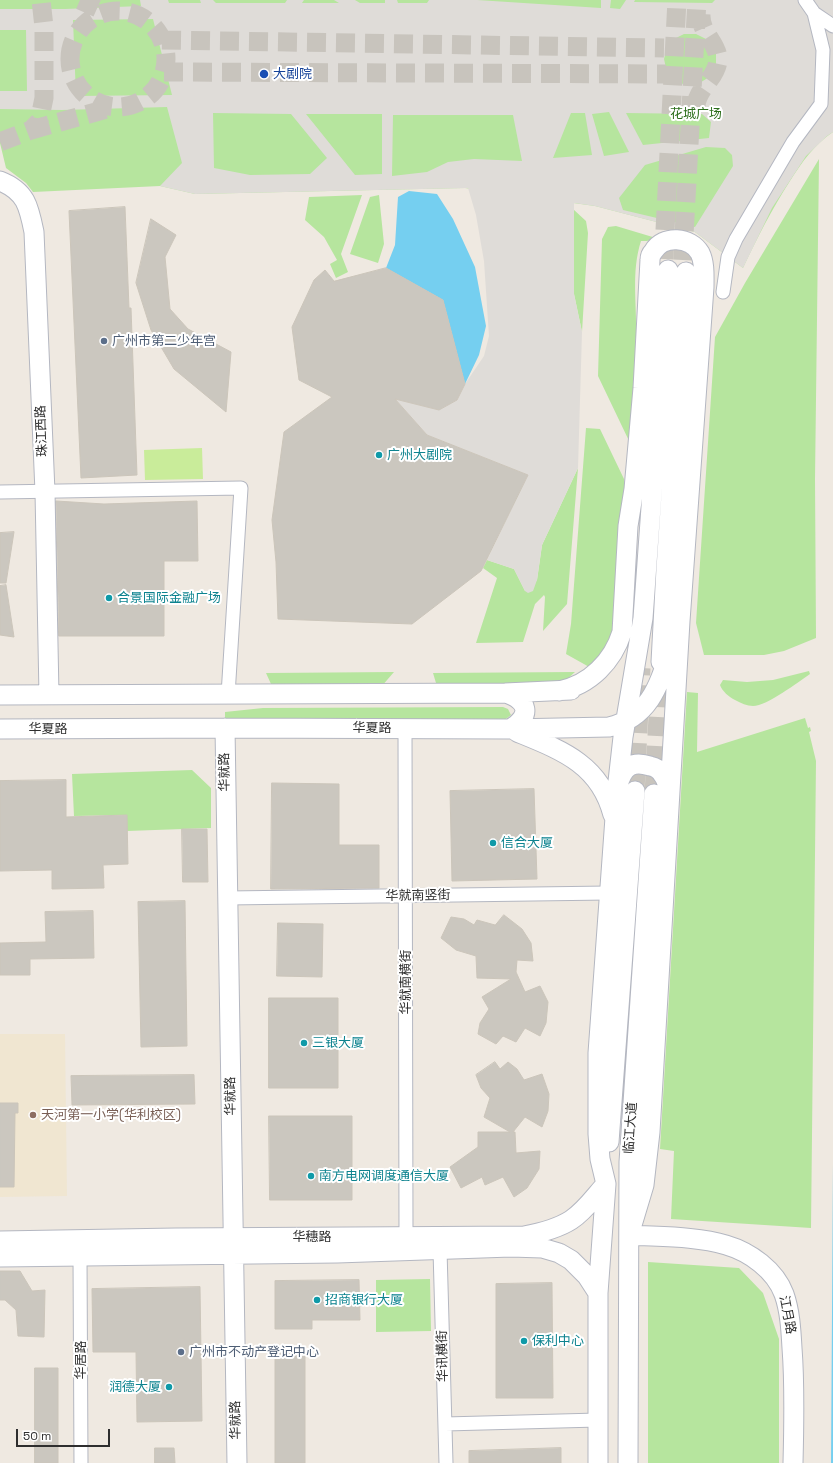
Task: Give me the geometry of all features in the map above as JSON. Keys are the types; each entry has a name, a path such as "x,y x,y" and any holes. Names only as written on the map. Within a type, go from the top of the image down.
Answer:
{"main road":[{"name":"珠江西路","path":"0,181 14,188 23,196 28,205 34,232 45,492 49,695"},
{"path":"560,691 576,686 592,676 608,660 618,643 622,632 628,526 634,489 643,388 650,260 652,252 658,246 672,240 681,240 695,247 700,253 704,269 704,287 700,347 672,621 670,652 676,685"},
{"path":"606,1184 600,1159 598,1134 598,1061 614,820 626,790 626,721 643,618 677,271 672,621 676,685 662,796 650,1132 644,1185 629,1235 628,1463"},
{"path":"0,695 228,695 505,693 560,691 588,686 597,682 608,674 632,642 643,618"},
{"path":"653,697 658,684 672,621"},
{"name":"华夏路","path":"0,730 225,728 510,729 609,727 631,718 653,697 670,652"},
{"path":"505,693 515,696 520,700 524,706 525,713 520,724 510,729"},
{"name":"华就路","path":"225,728 237,1463"},
{"path":"510,729 558,749 583,765 592,774 609,802 614,820"},
{"path":"626,790 620,777 630,766 638,763 656,768 663,774 667,781 662,796"},
{"name":"临江大道","path":"598,1293 606,1184 626,790"},
{"name":"华穗路","path":"0,1257 80,1256 406,1236 524,1236 541,1233 571,1220 581,1212 606,1184"},
{"name":"江月路","path":"629,1235 705,1240 726,1245 745,1252 774,1276 784,1293 789,1312 794,1377 793,1463"},
{"name":"华穗路","path":"0,1241 440,1250 542,1248 559,1253 571,1260 587,1276 598,1293"},
{"path":"598,1293 598,1463"}],"street":[{"path":"805,0 814,13 833,26"},
{"path":"814,13 823,50 821,104"},
{"path":"723,292 728,257 736,239 793,142 821,104 833,99"},
{"path":"0,492 241,488 228,695"},
{"name":"华就南横街","path":"405,729 406,1236"},
{"name":"华就南竖街","path":"228,898 609,893"},
{"name":"华讯横街","path":"440,1250 446,1463"},
{"name":"华居路","path":"80,1256 81,1463"},
{"path":"444,1424 598,1420"}],"shaded area":[{"name":"花城广场","path":"140,0 168,0 169,3 201,3 200,0 213,0 216,3 285,3 287,0 304,0 302,3 339,3 334,0 355,0 360,3 385,3 385,0 397,0 398,3 427,3 429,0 477,0 601,8 601,0 611,0 610,8 620,9 626,0 635,0 634,2 712,3 715,0 833,0 833,132 806,156 772,208 743,268 695,232 595,206 574,203 574,294 582,332 578,468 542,545 537,580 533,591 528,593 525,591 514,569 487,560 528,475 427,435 395,399 439,410 457,400 465,384 484,356 489,336 484,261 476,215 468,188 195,194 160,186 182,163 167,107 62,110 0,109 0,91 27,91 26,30 0,30 0,9 65,9 141,6","holes":["153,19 172,95 76,96 73,20","684,34 696,34 706,39 716,54 716,64 713,72 698,84 688,85 679,83 671,77 666,68 664,59 667,48 674,39","609,112 629,152 604,156 592,114","213,113 291,114 327,158 310,174 250,175 214,168","571,113 585,113 592,155 553,158","626,113 702,114 711,122 709,138 643,145","306,114 382,114 382,174 355,175","393,115 513,115 522,161 474,159 448,162 427,172 392,176","706,147 725,148 732,155 733,166 695,227 623,210 619,198 645,165"]},
{"name":"天河第一小学(华利校区)","path":"0,1034 65,1034 67,1196 0,1197"}],"green space":[{"name":"花城广场","path":"0,0 833,0 833,132 814,148 783,192 759,235 743,268 695,232 595,206 465,188 195,194 160,186 33,192 26,183 6,168 0,143"},
{"path":"819,159 815,479 816,638 784,651 764,655 704,655 696,623 715,337 745,283"},
{"path":"362,195 341,254 348,272 336,278 330,264 337,260 324,237 305,220 309,197"},
{"path":"379,195 384,244 378,263 350,254 370,197"},
{"path":"573,209 586,221 588,233 582,332 574,294"},
{"path":"616,226 656,238 641,241 636,264 635,376 631,445 598,376 602,239 608,227"},
{"path":"586,428 600,429 624,479 625,491 613,634 604,651 591,668 566,654 571,624"},
{"path":"202,448 203,479 145,480 144,450"},
{"path":"578,468 567,604 543,631 544,595 535,604 523,642 476,643 497,578 483,568 487,560 514,569 525,591 537,580 542,545"},
{"path":"809,671 810,674 782,693 766,702 753,706 744,704 728,696 720,685 723,680 747,682 773,680"},
{"path":"394,672 381,687 271,684 266,673"},
{"path":"575,672 565,681 445,686 436,683 433,673"},
{"path":"687,692 698,693 697,752 805,718 808,728 810,727 811,731 809,732 816,761 811,1228 671,1219 674,1151 660,1149"},
{"path":"503,707 508,709 511,715 499,724 225,720 225,712 263,708"},
{"path":"192,770 211,788 211,828 127,831 127,815 74,816 72,774"},
{"path":"648,1262 739,1268 763,1293 779,1339 779,1463 648,1463"},
{"path":"430,1279 431,1331 376,1332 376,1280"}],"water":[{"path":"409,191 437,194 453,219 475,267 486,326 479,355 465,384 443,300 386,268 395,245 398,197"},
{"path":"833,1163 833,1463 831,1463"}],"building":[{"name":"广州市第二少年宫","path":"125,207 129,308 131,308 137,475 81,478 69,211"},
{"path":"151,219 176,235 165,257 170,309 188,329 231,352 226,412 174,369 151,330 136,283"},
{"name":"广州大剧院","path":"386,268 443,300 465,384 457,400 439,410 395,399 427,435 528,475 481,571 412,624 278,619 276,562 272,520 284,432 332,397 299,380 292,327 314,280 325,270 334,281"},
{"name":"合景国际金融广场","path":"56,501 104,504 197,501 198,561 164,561 164,636 59,636"},
{"path":"14,532 6,583 0,583 0,533"},
{"path":"6,585 14,637 0,635 0,586"},
{"path":"66,780 66,817 127,815 128,864 103,865 104,888 52,889 52,870 0,871 0,781"},
{"path":"272,783 339,784 339,845 379,845 379,888 271,889"},
{"name":"信合大厦","path":"534,789 537,879 452,881 450,791"},
{"path":"182,829 207,829 208,882 183,882"},
{"path":"185,901 187,1046 141,1047 138,902"},
{"path":"93,911 94,958 30,959 30,975 0,975 0,943 46,942 45,912"},
{"path":"504,915 522,929 531,943 533,961 517,960 516,972 525,992 540,986 548,1002 546,1023 540,1036 525,1028 516,1042 503,1036 496,1044 478,1034 480,1023 489,1009 482,997 511,979 477,978 476,956 456,950 441,938 451,917 464,919 474,925 477,920 495,925"},
{"path":"278,923 323,924 322,977 277,976"},
{"name":"三银大厦","path":"269,998 338,998 338,1088 269,1088"},
{"path":"495,1062 500,1069 508,1062 517,1069 524,1080 542,1074 549,1094 548,1111 542,1127 525,1117 513,1132 515,1132 516,1153 540,1151 539,1169 527,1188 514,1197 503,1177 485,1185 482,1177 461,1188 450,1167 478,1147 478,1132 510,1132 484,1117 490,1098 481,1088 476,1075"},
{"path":"194,1075 195,1104 72,1105 71,1076"},
{"path":"0,1103 18,1103 18,1113 15,1113 14,1187 0,1187"},
{"name":"南方电网调度通信大厦","path":"269,1116 352,1116 352,1200 270,1200"},
{"path":"0,1271 20,1271 32,1291 45,1290 44,1337 18,1336 16,1310 5,1300 0,1300"},
{"name":"招商银行大厦","path":"359,1280 360,1320 312,1320 312,1329 275,1329 275,1281"},
{"name":"保利中心","path":"552,1283 553,1398 496,1398 496,1284"},
{"name":"润德大厦","path":"200,1287 202,1421 137,1422 136,1352 93,1352 92,1289"},
{"path":"305,1350 305,1463 275,1463 275,1351"},
{"path":"35,1368 58,1368 58,1463 35,1463"},
{"path":"155,1448 174,1448 175,1463 155,1463"},
{"path":"561,1448 561,1463 469,1463 469,1451"}],"tunnel":[{"path":"0,142 31,130 39,122 44,98 44,27 41,0"},
{"path":"80,0 107,12"},
{"path":"662,288 677,0"},
{"path":"681,289 697,0"},
{"path":"118,11 136,15 145,19 152,25 158,32 162,41 166,59 162,77 158,86 152,93 145,99 136,103 118,107 100,103 91,99 84,93 78,86 74,77 70,59 74,41 78,32 84,25 91,19 100,15 118,11"},
{"path":"696,106 697,100 714,72 718,60 715,48 703,27 701,14"},
{"path":"162,40 664,48"},
{"path":"164,72 666,74"},
{"path":"31,130 114,107"},
{"path":"635,791 641,668"},
{"path":"654,794 660,678"}],"place":[{"name":"大剧院","path":"264,74"},
{"name":"广州市第二少年宫","path":"104,341"},
{"name":"广州大剧院","path":"379,455"},
{"name":"合景国际金融广场","path":"109,598"},
{"name":"信合大厦","path":"493,843"},
{"name":"三银大厦","path":"304,1043"},
{"name":"天河第一小学(华利校区)","path":"33,1115"},
{"name":"南方电网调度通信大厦","path":"311,1176"},
{"name":"招商银行大厦","path":"317,1300"},
{"name":"保利中心","path":"524,1341"},
{"name":"广州市不动产登记中心","path":"181,1352"},
{"name":"润德大厦","path":"169,1387"}]}
